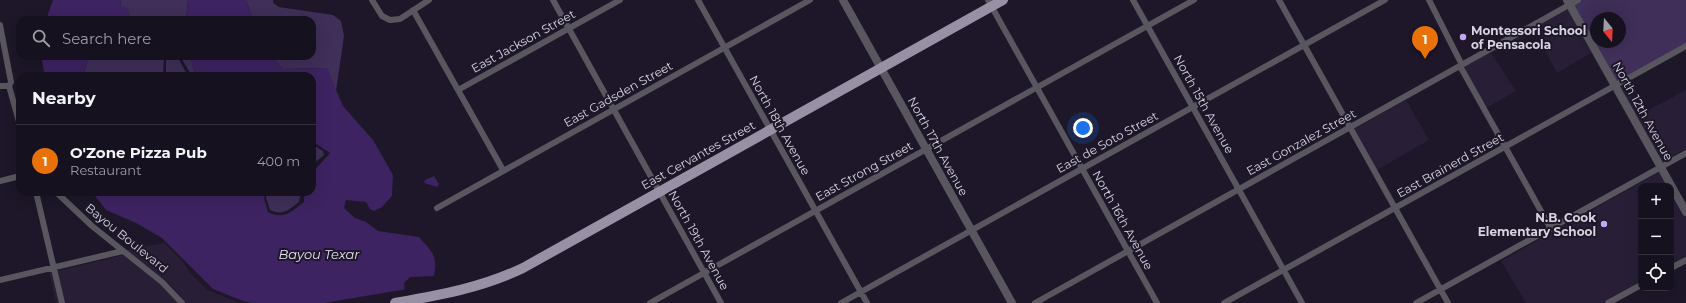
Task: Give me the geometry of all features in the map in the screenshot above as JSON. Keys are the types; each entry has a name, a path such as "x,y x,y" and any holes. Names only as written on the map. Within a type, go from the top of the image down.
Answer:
{"main road":[{"name":"East Cervantes Street","path":"395,303 470,288 512,273 881,68 990,3 1003,0"}],"street":[{"path":"372,0 379,13 390,20 400,18 429,0"},
{"name":"North 19th Avenue","path":"553,0 721,303"},
{"name":"East Jackson Street","path":"458,90 620,0"},
{"name":"North 18th Avenue","path":"698,0 867,303"},
{"name":"East Gadsden Street","path":"437,208 810,0"},
{"name":"North 17th Avenue","path":"843,0 1012,303"},
{"name":"North 15th Avenue","path":"1133,0 1302,303"},
{"name":"East Strong Street","path":"650,303 1194,0"},
{"path":"1279,0 1448,303"},
{"name":"East de Soto Street","path":"841,303 1385,0"},
{"path":"1429,0 1504,147 1551,229"},
{"name":"East Gonzalez Street","path":"1035,303 1461,65 1569,2 1578,0"},
{"name":"North 12th Avenue","path":"1569,2 1686,212"},
{"name":"North 16th Avenue","path":"990,3 1157,303"},
{"path":"413,10 504,170"},
{"path":"0,25 11,82 9,86 16,111"},
{"name":"East Brainerd Street","path":"1224,303 1686,46"},
{"path":"0,86 9,86"},
{"path":"1416,303 1551,229 1686,152"},
{"path":"0,181 16,177"},
{"path":"37,196 62,303"},
{"name":"Bayou Boulevard","path":"60,196 92,226 162,282 182,303"},
{"path":"0,280 123,251"},
{"path":"1674,266 1686,260"},
{"path":"1608,303 1638,287"}],"shaded area":[{"path":"120,0 188,0 186,16 129,16 121,6"},
{"path":"246,0 273,0 273,3 279,7 333,15 341,21 344,36 336,91 327,68 283,69 275,60 316,60 316,16 252,16"},
{"path":"1578,0 1686,0 1686,46 1615,85 1594,48 1626,48 1626,12 1590,12 1590,40 1570,4"},
{"path":"1569,9 1611,84 1609,85 1591,53 1557,73 1535,31 1491,53 1516,91 1486,108 1464,67"},
{"path":"88,60 164,60 163,72 84,72"},
{"path":"166,60 179,60 186,72 166,72"},
{"path":"182,60 191,60 195,72 190,72"},
{"path":"1624,84 1641,114 1686,90 1686,149 1661,162 1619,87"},
{"path":"1406,100 1429,140 1377,170 1354,129"},
{"path":"316,147 323,151 324,155 316,162"},
{"name":"N.B. Cook Elementary School","path":"1661,171 1667,183 1640,183"},
{"name":"N.B. Cook Elementary School","path":"1638,184 1638,283 1602,303 1526,303 1501,261"},
{"path":"1674,195 1686,218 1686,256 1674,262"},
{"path":"266,196 300,196 299,202 289,210 282,212 274,212 270,210"},
{"path":"164,243 181,259 191,274 208,290 240,303 185,303 178,293 164,279 126,250"},
{"path":"123,255 160,284 178,303 65,303 57,271"},
{"path":"52,272 59,303 56,303 49,273"}],"water":[{"path":"53,0 120,0 121,6 128,8 130,16 47,16"},
{"path":"188,0 246,0 252,16 186,16"},
{"path":"42,60 88,60 84,72 44,72"},
{"name":"Bayou Texar","path":"191,60 275,60 283,69 327,68 343,106 373,140 393,175 392,196 382,207 374,211 370,209 366,202 346,200 344,208 355,218 366,222 378,231 419,237 433,254 435,263 434,276 410,277 404,283 406,303 253,303 243,301 213,289 162,238 136,223 106,210 95,196 264,196 268,212 283,215 287,214 304,202 304,196 316,196 316,169 330,153 316,144 316,72 195,72"},
{"path":"434,176 439,184 437,187 424,183 425,180"}],"pier":[{"path":"407,289 408,303 324,303"}],"place":[{"name":"Montessori School of Pensacola","path":"1463,37"},
{"name":"O'Zone Pizza Pub","path":"1425,59"},
{"name":"N.B. Cook Elementary School","path":"1604,224"}]}
